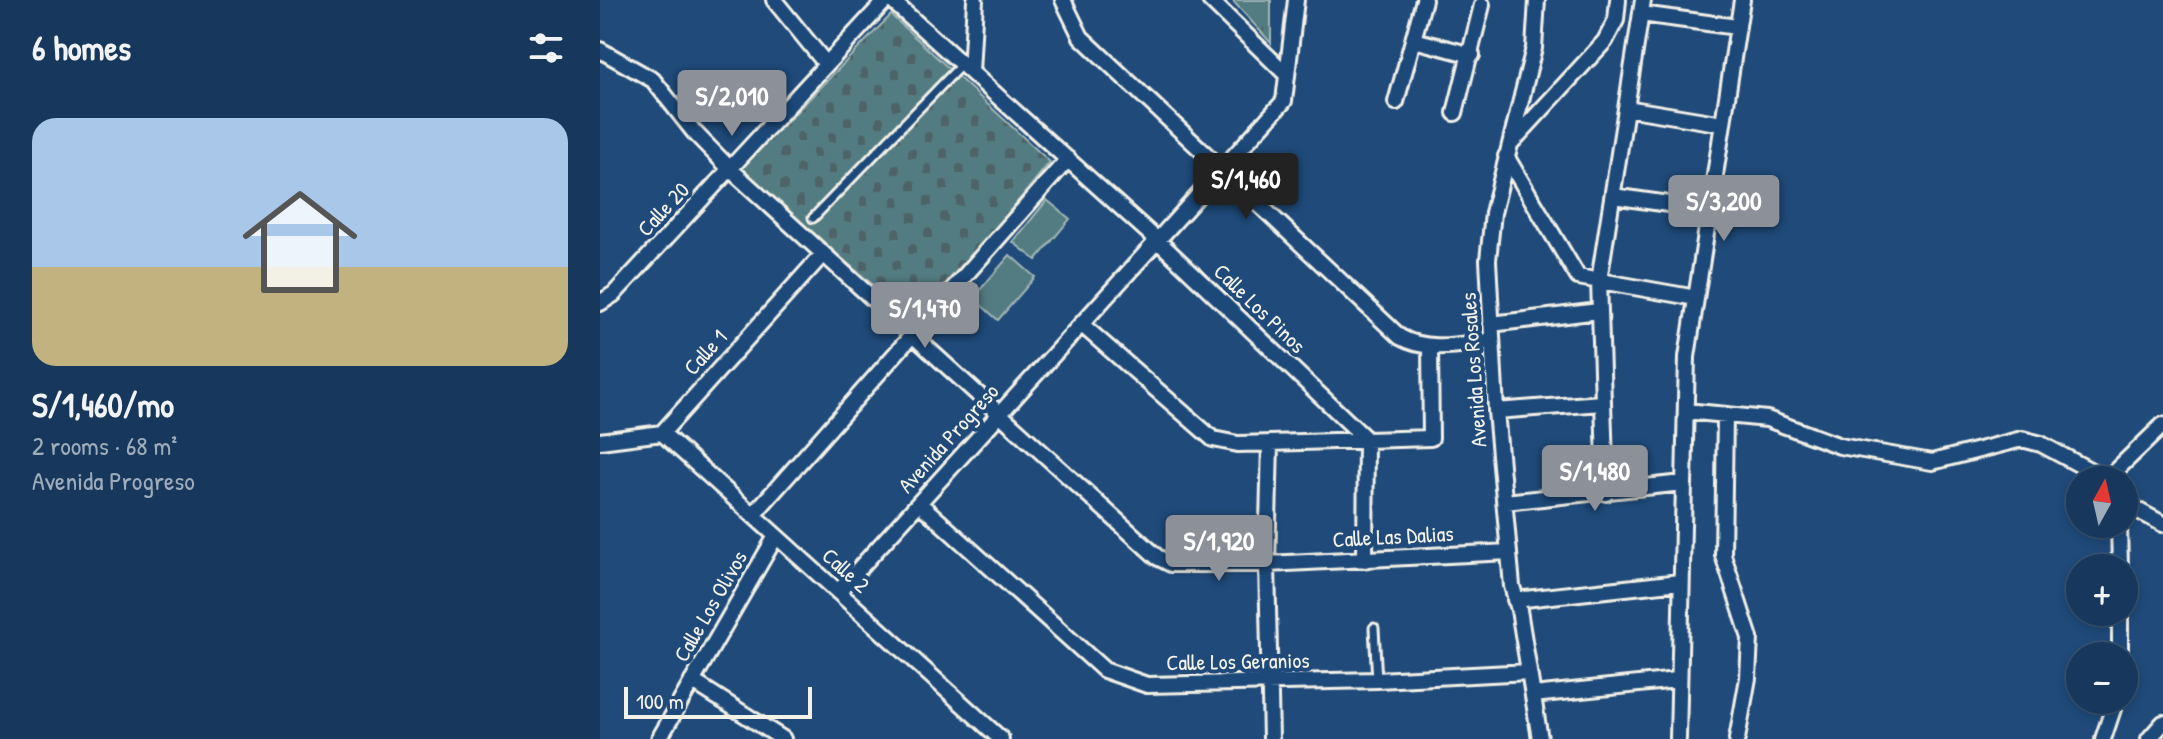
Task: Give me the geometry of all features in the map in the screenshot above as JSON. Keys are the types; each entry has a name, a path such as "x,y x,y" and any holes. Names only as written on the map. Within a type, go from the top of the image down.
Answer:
{"street":[{"path":"774,0 826,64"},
{"name":"Calle 20","path":"600,303 614,294 888,0"},
{"name":"Calle Los Pinos","path":"888,0 1157,240 1366,439"},
{"path":"966,68 975,0"},
{"path":"1063,0 1081,37 1400,337 1414,345 1430,347 1492,341"},
{"path":"1210,0 1287,75"},
{"name":"Avenida Progreso","path":"838,592 1284,101 1296,0"},
{"path":"1396,102 1424,0"},
{"name":"Avenida Los Rosales","path":"1537,0 1534,48 1508,151 1488,260 1496,411 1509,552 1540,739"},
{"path":"1618,0 1616,20 1605,41 1508,151 1578,277 1696,298"},
{"path":"1678,739 1687,357 1742,0"},
{"path":"1455,113 1472,55 1482,5"},
{"path":"1606,493 1599,281 1642,7 1737,27"},
{"path":"1414,40 1472,55"},
{"name":"Calle Las Dalias","path":"600,50 653,80 694,132 730,169 1157,557 1171,564 1267,564 1509,552"},
{"path":"1626,108 1723,124"},
{"path":"753,515 1068,159"},
{"path":"1613,196 1710,210"},
{"name":"Calle 1","path":"662,433 823,254"},
{"path":"1491,324 1599,311"},
{"path":"1081,324 1213,439 1238,444 1431,438 1430,347"},
{"path":"1496,411 1602,403"},
{"path":"1686,411 1767,419 1840,446 1932,462 2022,439 2041,444 2082,466"},
{"path":"1725,416 1723,555 1750,638 1748,678 1737,739"},
{"path":"2121,466 2163,426"},
{"path":"600,441 662,433"},
{"name":"Calle 2","path":"662,433 838,592 990,736"},
{"path":"1365,560 1366,439"},
{"path":"1270,443 1267,564 1271,739"},
{"path":"1505,502 1683,483"},
{"name":"Calle Los Geranios","path":"919,503 1104,670 1147,685 1377,680 1529,672"},
{"path":"2138,511 2163,524"},
{"name":"Calle Los Olivos","path":"659,739 776,536"},
{"path":"1515,600 1680,582"},
{"path":"1533,695 1677,680"},
{"path":"692,681 783,739"},
{"path":"2103,739 2111,714"},
{"path":"2149,739 2163,723"}],"lane":[{"path":"813,218 966,68"},
{"path":"1374,628 1377,680"}],"green space":[{"path":"1232,0 1271,0 1271,43"},
{"path":"891,15 1050,162 919,323 738,172"},
{"path":"1047,200 1070,219 1036,260 1013,242"},
{"path":"1010,255 1035,277 998,320 973,298"}]}
